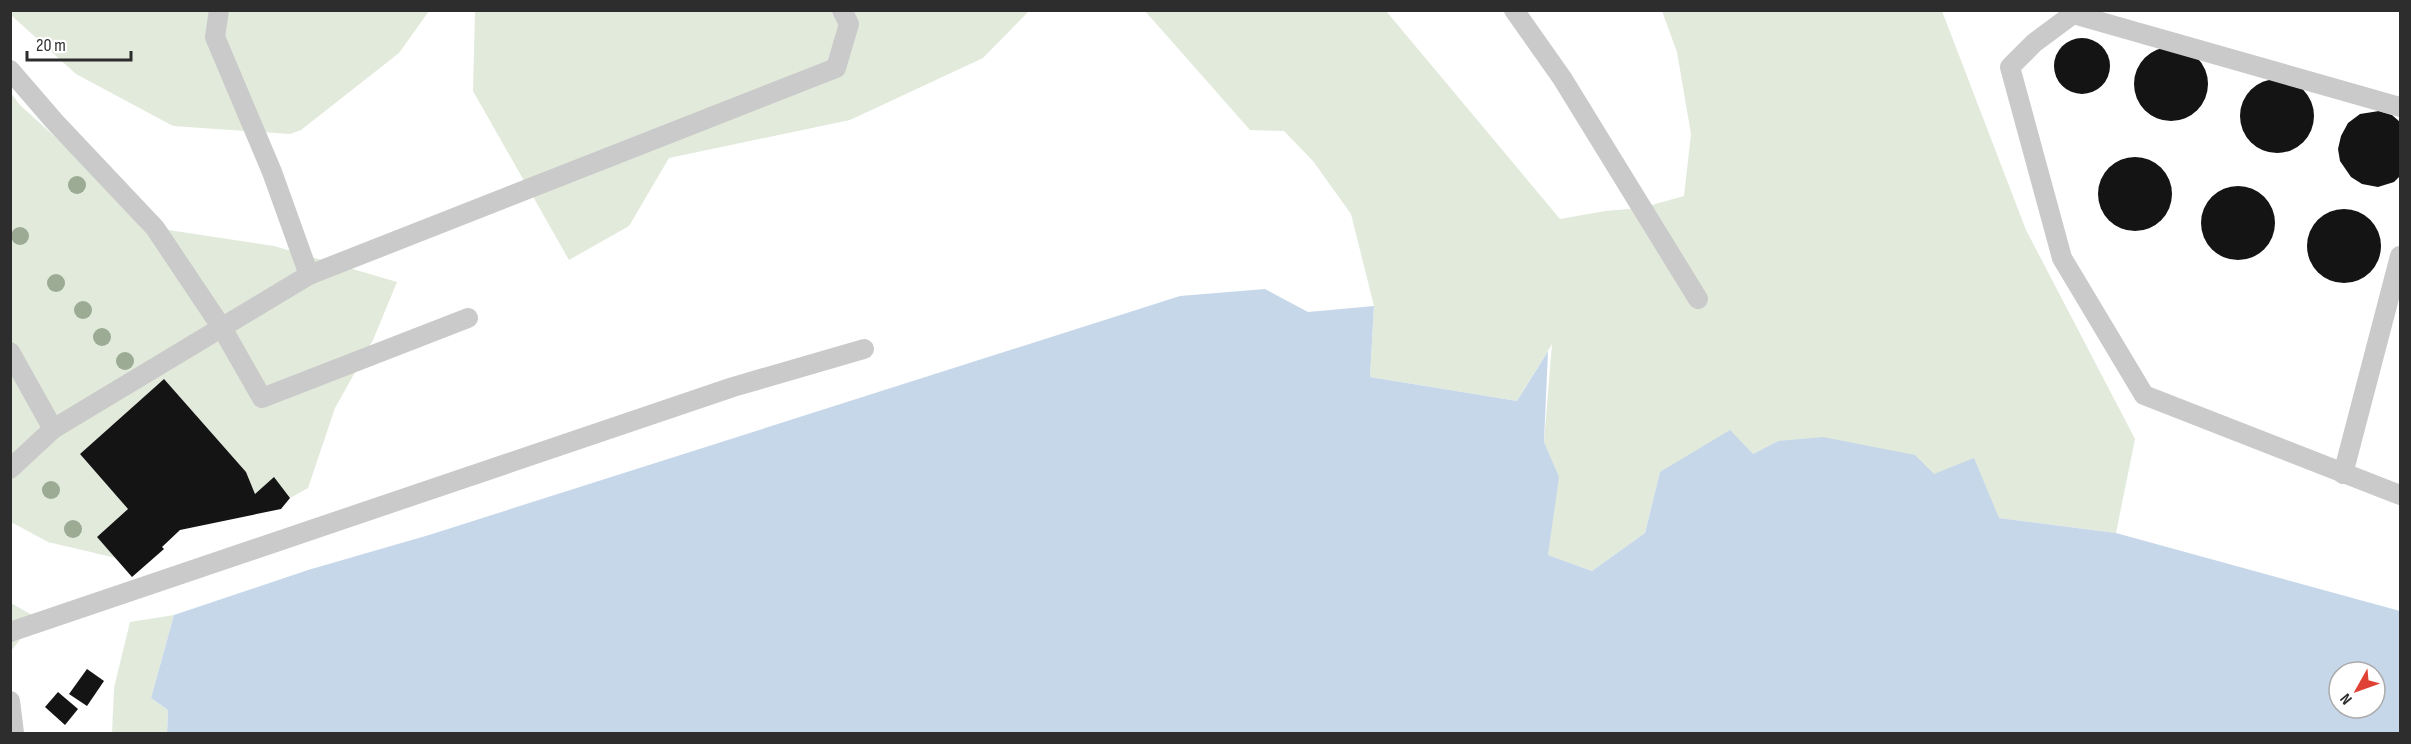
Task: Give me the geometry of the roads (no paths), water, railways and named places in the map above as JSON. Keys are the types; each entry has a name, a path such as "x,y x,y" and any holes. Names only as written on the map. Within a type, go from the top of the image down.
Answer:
{"lane":[{"path":"219,10 215,37 272,172 309,275"},
{"path":"10,469 53,429 309,275 836,68 849,24 842,10"},
{"path":"1514,10 1562,78 1698,299"},
{"path":"2400,107 2073,14 2034,43 2010,67 2062,258 2145,395 2400,495"},
{"path":"10,70 54,121 155,228 222,328 262,398 468,318"},
{"path":"2343,474 2400,256"},
{"path":"10,632 722,390 864,349"},
{"path":"10,352 53,429"},
{"path":"10,701 14,733"}],"water":[{"path":"1265,289 1308,312 1374,306 1370,377 1517,401 1548,351 1544,442 1559,477 1548,555 1592,571 1645,533 1660,472 1730,430 1753,454 1778,441 1823,437 1915,455 1934,474 1974,458 1999,518 2116,533 2400,611 2400,733 167,734 168,710 151,698 174,615 308,570 429,535 1180,296"}]}
